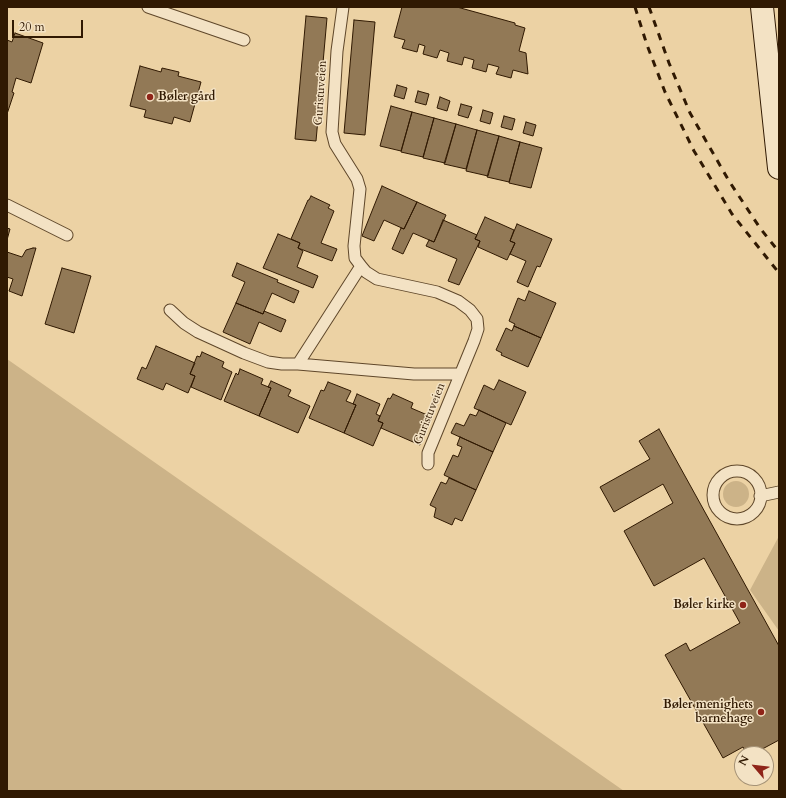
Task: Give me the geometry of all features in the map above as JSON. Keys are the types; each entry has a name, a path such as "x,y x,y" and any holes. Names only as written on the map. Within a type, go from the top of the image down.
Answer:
{"main road":[{"path":"762,7 779,168"}],"lane":[{"path":"148,7 244,40"},
{"name":"Guristuveien","path":"343,7 337,51 332,132 335,144 357,179 360,189 354,246 355,258 366,272 377,279 437,292 458,301 470,310 478,319 478,329 428,453 428,464"},
{"path":"7,205 67,235"},
{"path":"298,364 361,266"},
{"name":"Guristuveien","path":"170,310 184,323 198,332 268,362 414,374 460,374"},
{"path":"739,472 748,474 754,480 759,487 760,496 758,505 753,512 749,516 737,519 729,517 719,511 714,503 713,494 715,485 722,477 729,473 739,472"},
{"path":"760,496 779,492"}],"shaded area":[{"path":"7,359 624,791 7,791"},
{"path":"736,481 745,485 749,494 745,503 736,507 727,503 723,494 727,485"},
{"path":"779,536 779,631 750,590"}],"building":[{"path":"402,7 457,7 515,23 515,25 525,28 519,51 526,53 528,74 513,70 511,78 496,74 499,67 488,64 486,72 472,68 474,60 464,57 462,65 447,61 449,53 440,50 437,58 423,54 425,46 419,44 417,52 402,48 405,40 394,37"},
{"path":"306,16 327,18 316,141 295,139"},
{"path":"354,20 375,22 365,135 344,133"},
{"path":"15,33 43,43 31,83 16,78 12,92 14,93 7,114 7,40 12,42"},
{"path":"140,66 161,72 162,68 179,72 178,76 201,82 190,122 174,117 172,124 144,117 146,110 130,106"},
{"path":"397,85 407,88 404,99 394,96"},
{"path":"418,91 429,94 426,105 415,102"},
{"path":"440,97 450,101 447,111 437,108"},
{"path":"461,104 472,107 468,118 458,115"},
{"path":"391,106 412,112 401,151 380,146"},
{"path":"483,110 493,113 490,124 480,121"},
{"path":"412,112 434,118 423,157 401,152"},
{"path":"504,116 515,119 512,130 501,127"},
{"path":"434,118 456,124 445,163 423,158"},
{"path":"526,122 536,125 533,136 523,133"},
{"path":"456,124 477,130 466,169 444,164"},
{"path":"477,130 499,136 488,176 466,171"},
{"path":"499,136 520,142 509,182 487,177"},
{"path":"520,142 542,148 531,188 509,183"},
{"path":"382,186 417,202 404,229 384,220 374,241 362,236"},
{"path":"311,196 330,205 328,208 334,211 321,243 337,249 332,261 298,248 300,243 291,239"},
{"path":"417,202 446,215 434,242 413,233 403,254 392,249 401,228 404,229"},
{"path":"485,217 514,230 510,241 515,243 507,260 478,247 480,241 475,239"},
{"path":"443,220 477,235 475,239 480,241 459,285 448,281 457,259 426,246 429,240 434,242"},
{"path":"517,224 552,239 540,267 537,266 528,287 517,282 526,261 510,254 515,243 510,241"},
{"path":"7,228 10,229 7,240"},
{"path":"278,234 300,243 298,248 303,251 297,267 318,276 313,288 263,268"},
{"path":"36,248 22,296 9,291 13,279 7,277 7,252 22,257 26,250"},
{"path":"237,263 278,280 277,282 299,291 294,303 272,293 263,314 236,303 245,282 232,276"},
{"path":"62,268 91,276 74,333 45,324"},
{"path":"529,291 556,303 541,338 514,326 515,324 509,321 518,298 525,301"},
{"path":"236,303 263,314 264,311 286,320 281,332 259,322 250,344 223,332"},
{"path":"514,326 541,338 528,367 501,355 502,353 496,350 506,328 512,331"},
{"path":"156,346 195,363 190,374 195,376 188,393 166,383 163,390 137,379 142,367 146,369"},
{"path":"202,352 224,362 222,367 232,372 221,400 191,387 195,376 190,374 197,356 200,357"},
{"path":"240,369 263,379 261,384 271,388 259,416 224,401 236,373 238,375"},
{"path":"499,380 526,392 511,425 474,408 484,385 494,390"},
{"path":"271,381 291,390 288,396 310,406 298,433 259,416 271,388 268,387"},
{"path":"328,382 351,391 346,401 356,405 344,433 309,418 321,390 324,391"},
{"path":"357,394 380,404 376,414 380,416 378,421 383,423 373,446 344,433 356,405 353,404"},
{"path":"393,394 413,403 411,408 432,417 420,445 381,428 383,423 378,421 388,398 390,399"},
{"path":"479,410 506,423 493,452 451,433 456,423 464,426 470,414 476,416"},
{"name":"Bøler kirke","path":"659,429 779,646 779,740 768,746 734,746 734,752 723,758 665,655 686,643 690,651 740,623 704,558 654,586 624,531 673,503 663,484 614,512 600,487 650,459 639,441"},
{"path":"460,437 493,452 476,490 444,475 453,455 458,457 462,447 457,445"},
{"path":"449,478 476,490 462,521 455,518 452,525 434,517 436,508 430,505 441,482 446,484"}],"railway":[{"path":"635,7 647,45 665,92 694,151 732,214 779,273"},
{"path":"649,7 669,63 690,113 729,181 760,228 779,252"}],"place":[{"name":"Bøler gård","path":"150,97"},
{"name":"Bøler kirke","path":"743,605"},
{"name":"Bøler menighets barnehage","path":"761,712"}]}
